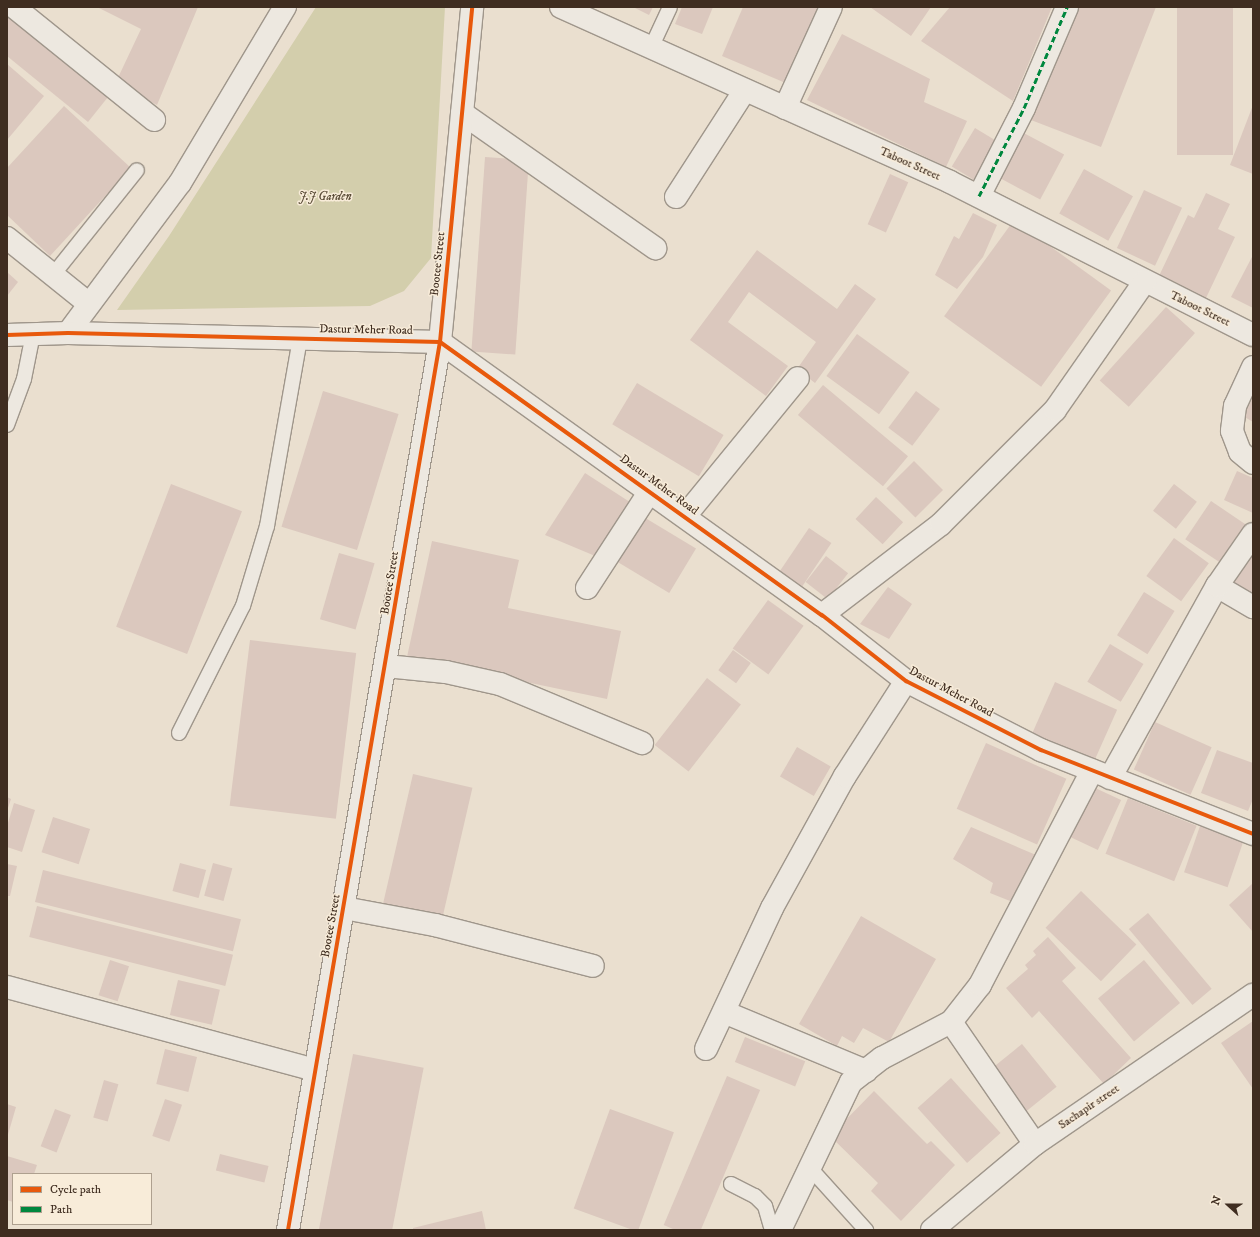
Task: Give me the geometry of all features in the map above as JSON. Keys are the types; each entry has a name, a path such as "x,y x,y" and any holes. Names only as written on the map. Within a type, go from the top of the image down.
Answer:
{"street":[{"path":"68,333 180,183 284,7"},
{"name":"Bootee Street","path":"288,1230 386,666 440,342 472,7"},
{"name":"Taboot Street","path":"561,7 978,196 1253,335"},
{"path":"785,108 831,7"},
{"path":"978,196 1024,108 1067,7"},
{"path":"22,9 154,120"},
{"path":"676,197 745,90"},
{"path":"462,113 655,248"},
{"path":"7,238 89,304"},
{"path":"822,616 941,524 1055,410 1145,281"},
{"name":"Dastur Meher Road","path":"7,335 68,333 440,342 685,516 822,616 906,681 1041,750 1253,834"},
{"path":"1253,368 1235,406 1232,431 1240,452 1253,463"},
{"path":"685,516 798,378"},
{"path":"587,588 650,491"},
{"path":"780,1230 851,1082 866,1071 951,1022 980,985 1101,774 1216,586 1253,534"},
{"path":"1216,586 1253,607"},
{"path":"386,666 446,672 500,684 642,743"},
{"path":"706,1049 772,908 845,776 906,681"},
{"path":"344,908 436,924 593,966"},
{"path":"7,987 315,1070"},
{"name":"Sachapir street","path":"932,1230 1035,1144 1253,995"},
{"path":"724,1012 866,1071"},
{"path":"951,1022 1035,1144"}],"lane":[{"path":"651,48 670,7"},
{"path":"53,275 137,170"},
{"path":"7,425 24,379 33,334"},
{"path":"179,733 243,606 267,526 300,339"},
{"path":"810,1168 866,1230"},
{"path":"731,1184 755,1196 765,1206 772,1230"}],"green space":[{"name":"J.J Garden","path":"316,7 445,7 431,258 404,291 370,306 117,310 169,236"}],"building":[{"path":"97,7 198,7 157,105 115,84 141,29"},
{"path":"633,7 653,7 649,15"},
{"path":"682,7 713,7 702,34 675,24"},
{"path":"743,7 819,7 788,84 722,56"},
{"path":"870,7 931,7 911,36"},
{"path":"950,7 1052,7 1013,101 921,41"},
{"path":"1076,7 1156,7 1101,147 1031,120"},
{"path":"1177,7 1233,7 1233,155 1177,155"},
{"path":"7,14 108,97 88,122 7,56"},
{"path":"842,34 930,79 924,102 967,121 946,167 807,100"},
{"path":"7,64 44,96 7,140"},
{"path":"1253,105 1253,174 1230,165"},
{"path":"64,106 131,168 50,256 7,215 7,168"},
{"path":"975,128 1000,143 977,182 952,167"},
{"path":"1020,131 1064,154 1040,200 996,176"},
{"path":"485,157 529,160 515,355 471,352"},
{"path":"1084,169 1133,196 1108,241 1059,214"},
{"path":"890,174 908,182 886,232 868,224"},
{"path":"1144,190 1182,208 1155,266 1117,248"},
{"path":"1206,193 1230,204 1218,229 1235,237 1206,298 1159,276 1188,215 1194,218"},
{"path":"973,213 997,225 983,257 957,289 935,275 954,236 959,239"},
{"path":"1014,220 1111,291 1041,387 944,316"},
{"path":"757,250 837,309 855,284 876,299 815,383 797,369 816,342 749,292 728,322 788,366 766,396 690,340"},
{"path":"1253,255 1253,308 1231,297"},
{"path":"7,272 18,282 7,296"},
{"path":"1166,307 1195,333 1129,407 1100,381"},
{"path":"857,334 910,372 879,414 826,376"},
{"path":"637,383 724,435 699,476 612,424"},
{"path":"823,385 908,456 883,486 798,415"},
{"path":"323,391 399,414 357,550 281,527"},
{"path":"916,391 940,409 912,446 888,428"},
{"path":"1253,397 1253,422 1243,416"},
{"path":"914,461 943,490 915,518 886,489"},
{"path":"1237,471 1253,478 1253,513 1224,500"},
{"path":"585,473 636,506 600,558 545,535"},
{"path":"171,484 242,511 187,654 116,627"},
{"path":"1174,484 1197,502 1176,529 1153,511"},
{"path":"876,497 903,522 883,544 856,519"},
{"path":"1211,501 1248,526 1223,564 1185,539"},
{"path":"642,516 696,548 669,593 615,561"},
{"path":"809,528 831,543 802,586 780,571"},
{"path":"1174,538 1209,563 1181,601 1146,576"},
{"path":"1253,539 1253,593 1230,580"},
{"path":"432,541 519,560 508,608 621,631 607,699 407,657"},
{"path":"339,553 375,563 356,630 320,619"},
{"path":"826,556 848,573 828,599 806,582"},
{"path":"888,587 912,604 889,639 860,624"},
{"path":"1144,592 1175,611 1148,654 1117,635"},
{"path":"768,600 804,626 768,674 733,649"},
{"path":"250,640 356,653 336,819 230,806"},
{"path":"1110,644 1143,664 1121,702 1087,682"},
{"path":"733,650 751,663 736,683 718,670"},
{"path":"707,678 741,704 689,771 655,745"},
{"path":"1055,682 1117,710 1094,761 1032,733"},
{"path":"1155,722 1212,747 1190,795 1134,770"},
{"path":"986,743 1066,779 1037,845 957,809"},
{"path":"797,747 831,766 814,796 780,776"},
{"path":"1217,750 1253,763 1253,799 1248,811 1201,793"},
{"path":"413,774 472,788 443,917 383,904"},
{"path":"1093,787 1121,800 1098,850 1070,837"},
{"path":"7,797 11,799 7,811"},
{"path":"1128,798 1197,826 1174,881 1106,854"},
{"path":"14,803 35,810 22,852 7,847 7,826"},
{"path":"53,817 90,829 79,864 42,852"},
{"path":"1200,826 1243,841 1228,887 1184,872"},
{"path":"971,827 1036,855 1015,903 990,893 993,883 953,859"},
{"path":"180,863 206,870 199,898 172,891"},
{"path":"213,863 232,868 224,901 204,896"},
{"path":"7,864 17,866 10,896 7,896"},
{"path":"43,870 241,919 233,951 35,902"},
{"path":"1253,883 1253,932 1229,905"},
{"path":"1081,891 1136,944 1101,981 1046,928"},
{"path":"37,906 233,955 225,986 29,937"},
{"path":"1148,913 1212,989 1192,1005 1129,929"},
{"path":"861,916 936,959 889,1042 863,1028 854,1043 842,1036 837,1046 799,1024"},
{"path":"1048,937 1076,968 1062,981 1131,1058 1104,1084 1039,1011 1032,1018 1006,988 1028,969 1025,965 1036,955 1033,951"},
{"path":"110,960 129,966 118,1001 99,995"},
{"path":"1144,960 1180,1003 1134,1041 1098,999"},
{"path":"178,980 220,990 212,1025 170,1015"},
{"path":"1253,1021 1253,1089 1221,1043"},
{"path":"745,1037 805,1061 795,1086 735,1062"},
{"path":"1022,1044 1057,1087 1026,1111 992,1069"},
{"path":"165,1049 197,1057 188,1092 156,1084"},
{"path":"353,1054 424,1068 392,1230 319,1230"},
{"path":"727,1076 760,1090 701,1230 675,1230 664,1225"},
{"path":"951,1078 1001,1133 967,1163 918,1108"},
{"path":"104,1080 118,1084 108,1122 93,1117"},
{"path":"874,1091 927,1144 931,1141 955,1165 901,1221 871,1191 878,1183 830,1136"},
{"path":"165,1099 182,1105 169,1142 152,1136"},
{"path":"7,1104 16,1107 7,1138"},
{"path":"55,1109 71,1115 57,1152 41,1146"},
{"path":"610,1109 674,1132 638,1230 633,1230 574,1209"},
{"path":"220,1154 269,1166 264,1183 216,1170"},
{"path":"7,1156 37,1165 34,1173 12,1173 12,1202 7,1200"},
{"path":"482,1211 486,1230 413,1230 413,1228"}],"marked path":[{"path":"979,196 1024,108 1067,7"}],"cycle path":[{"path":"288,1230 440,342 472,7"},
{"path":"7,335 68,333 440,342 822,615 906,681 1041,750 1253,834"}]}
